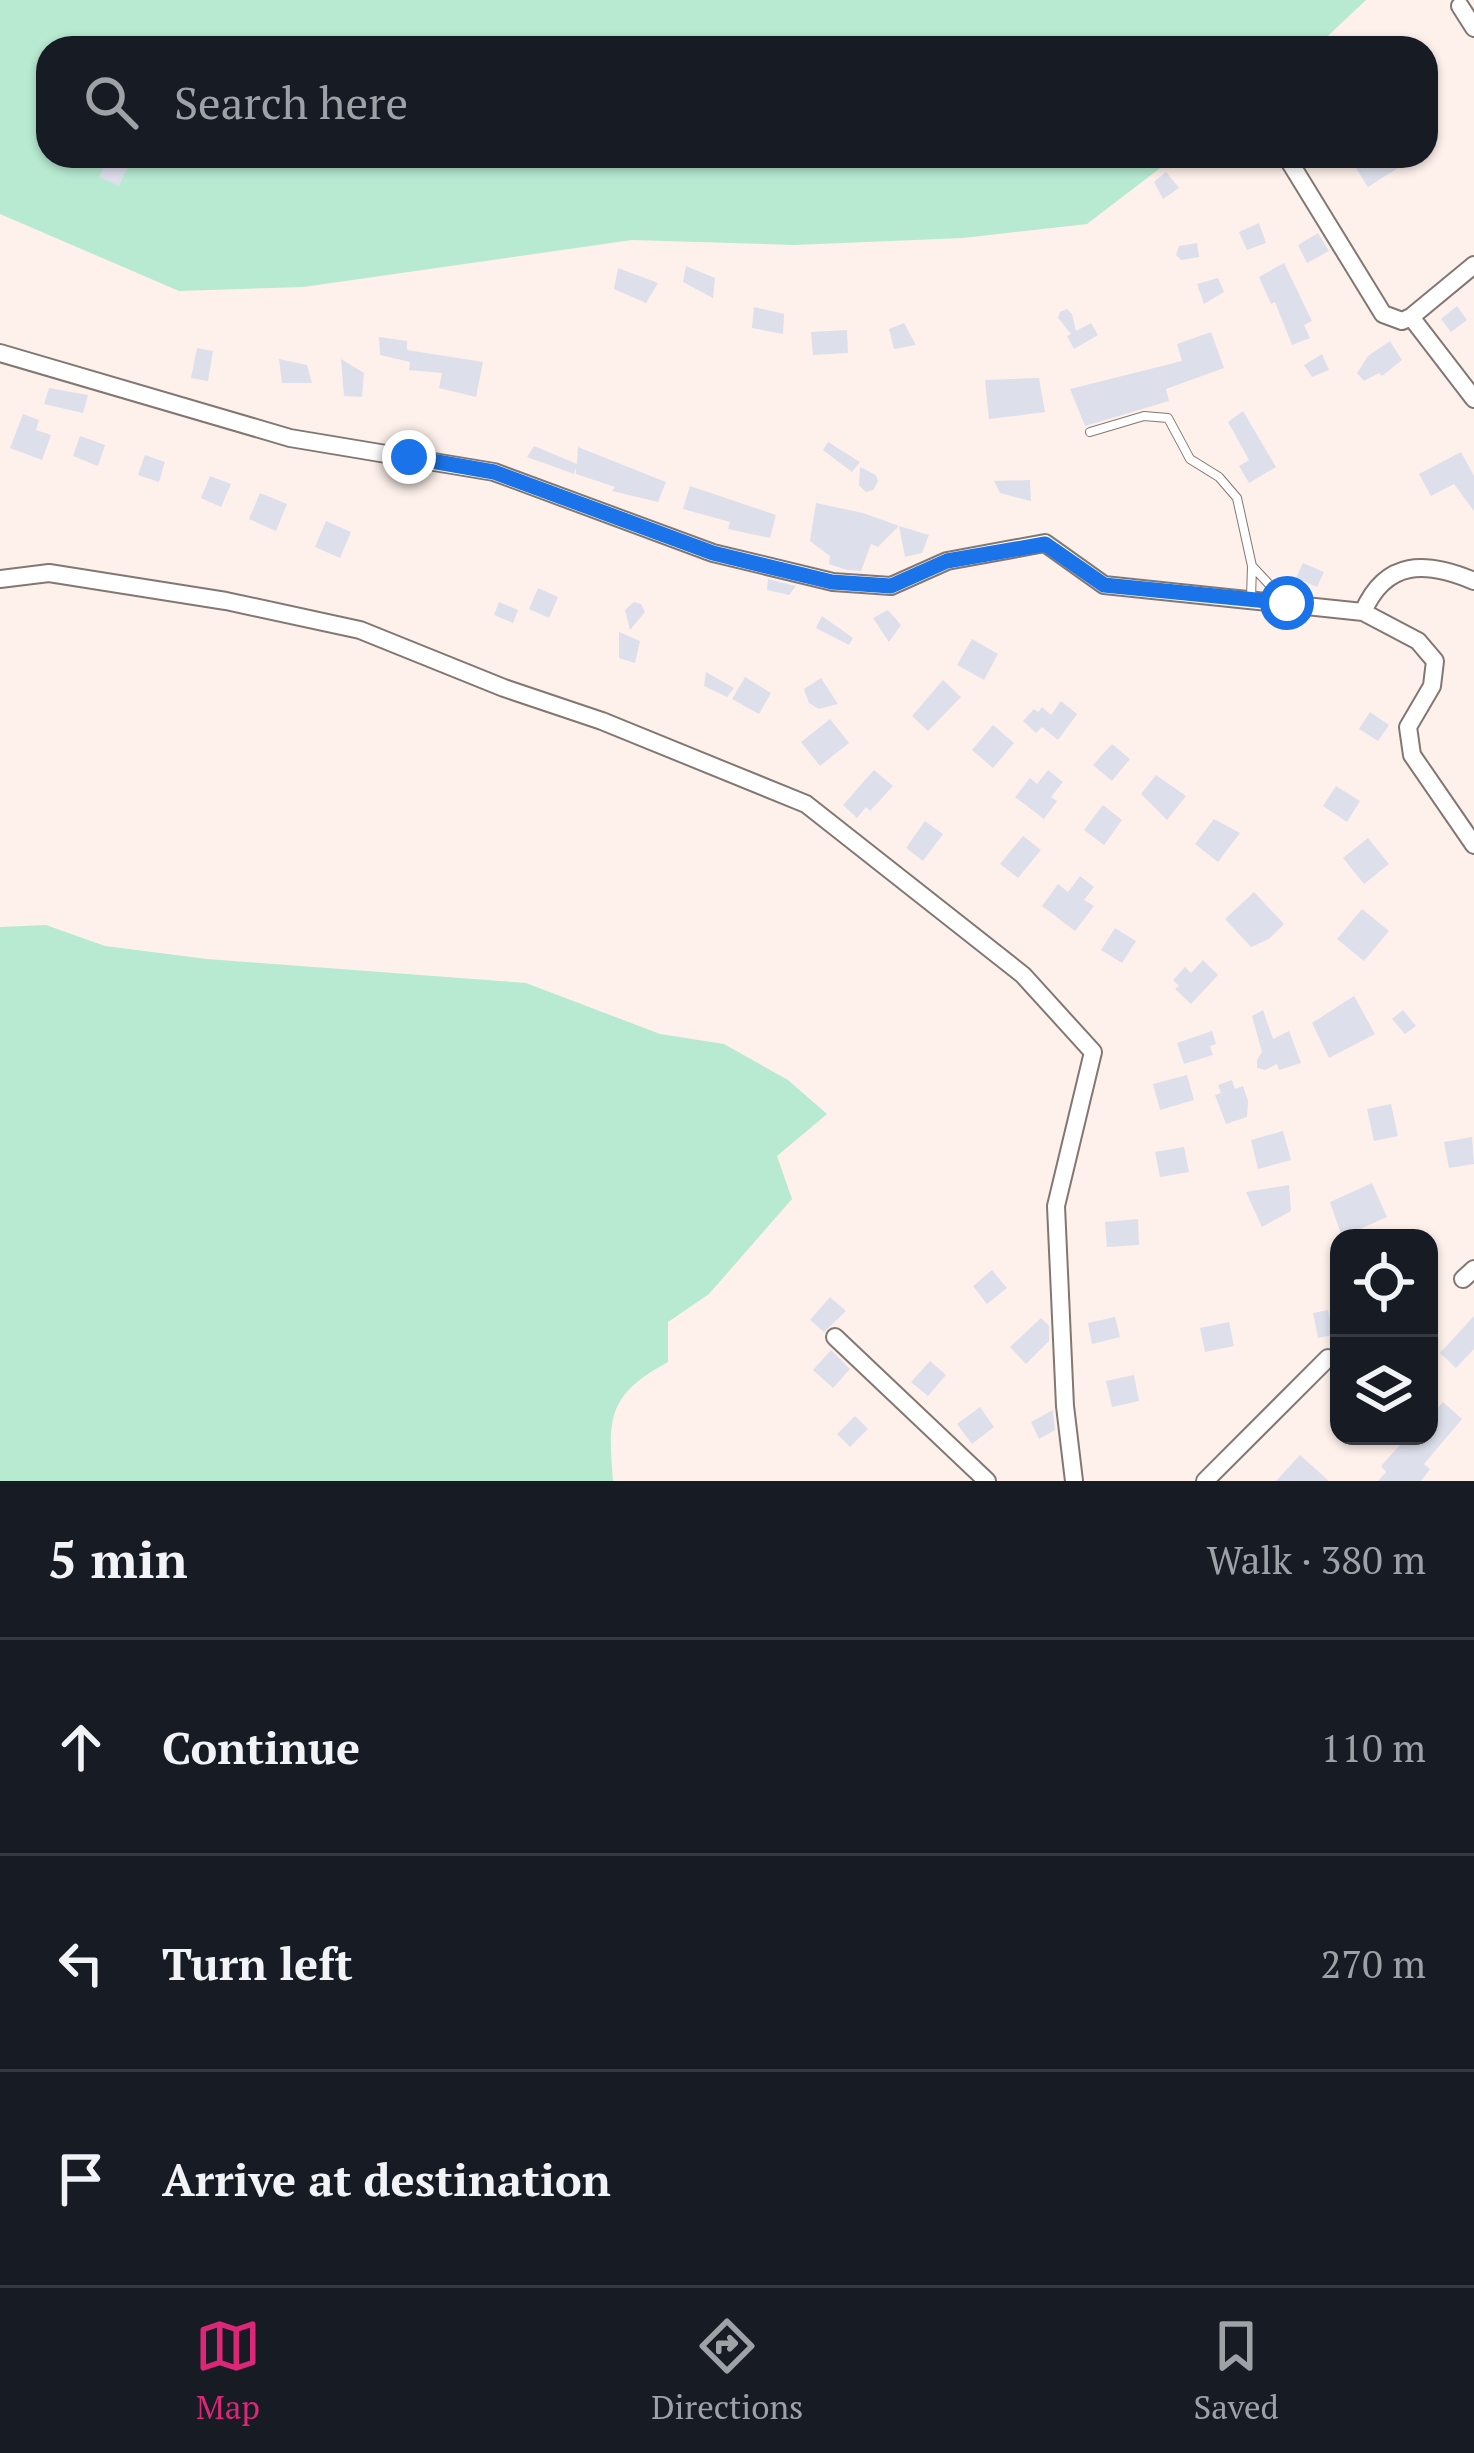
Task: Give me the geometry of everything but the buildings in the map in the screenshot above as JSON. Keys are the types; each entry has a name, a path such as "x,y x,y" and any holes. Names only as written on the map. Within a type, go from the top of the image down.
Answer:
{"street":[{"path":"1460,6 1474,28"},
{"path":"1293,168 1383,314 1402,321 1411,317 1474,265"},
{"path":"1411,317 1474,399"},
{"path":"0,353 290,438 494,472 713,553 832,582 891,586 947,561 1045,544 1104,585 1363,612 1418,641 1435,661 1432,686 1408,727 1412,754 1474,845"},
{"path":"1363,612 1372,590 1391,573 1424,567 1474,581"},
{"path":"0,579 50,574 226,601 360,630 504,688 602,721 806,804 1023,975 1093,1052 1056,1206 1074,1481"},
{"path":"835,1337 988,1481"},
{"path":"1205,1481 1328,1358"}],"lane":[{"path":"1090,432 1144,416 1168,418 1190,459 1233,491 1252,566 1252,600"},
{"path":"1252,566 1287,603"}],"green space":[{"path":"0,0 1366,0 1328,36 36,36 36,168 1160,168 1087,224 963,238 794,245 632,240 303,287 179,291 0,214"},
{"path":"46,925 105,946 207,959 526,983 660,1034 724,1044 788,1080 827,1114 777,1156 792,1199 709,1294 668,1322 668,1362 622,1398 612,1424 613,1481 0,1481 0,927"}],"route":[{"path":"409,457 494,472 713,553 832,582 891,586 947,561 1045,544 1104,585 1287,603"}]}
